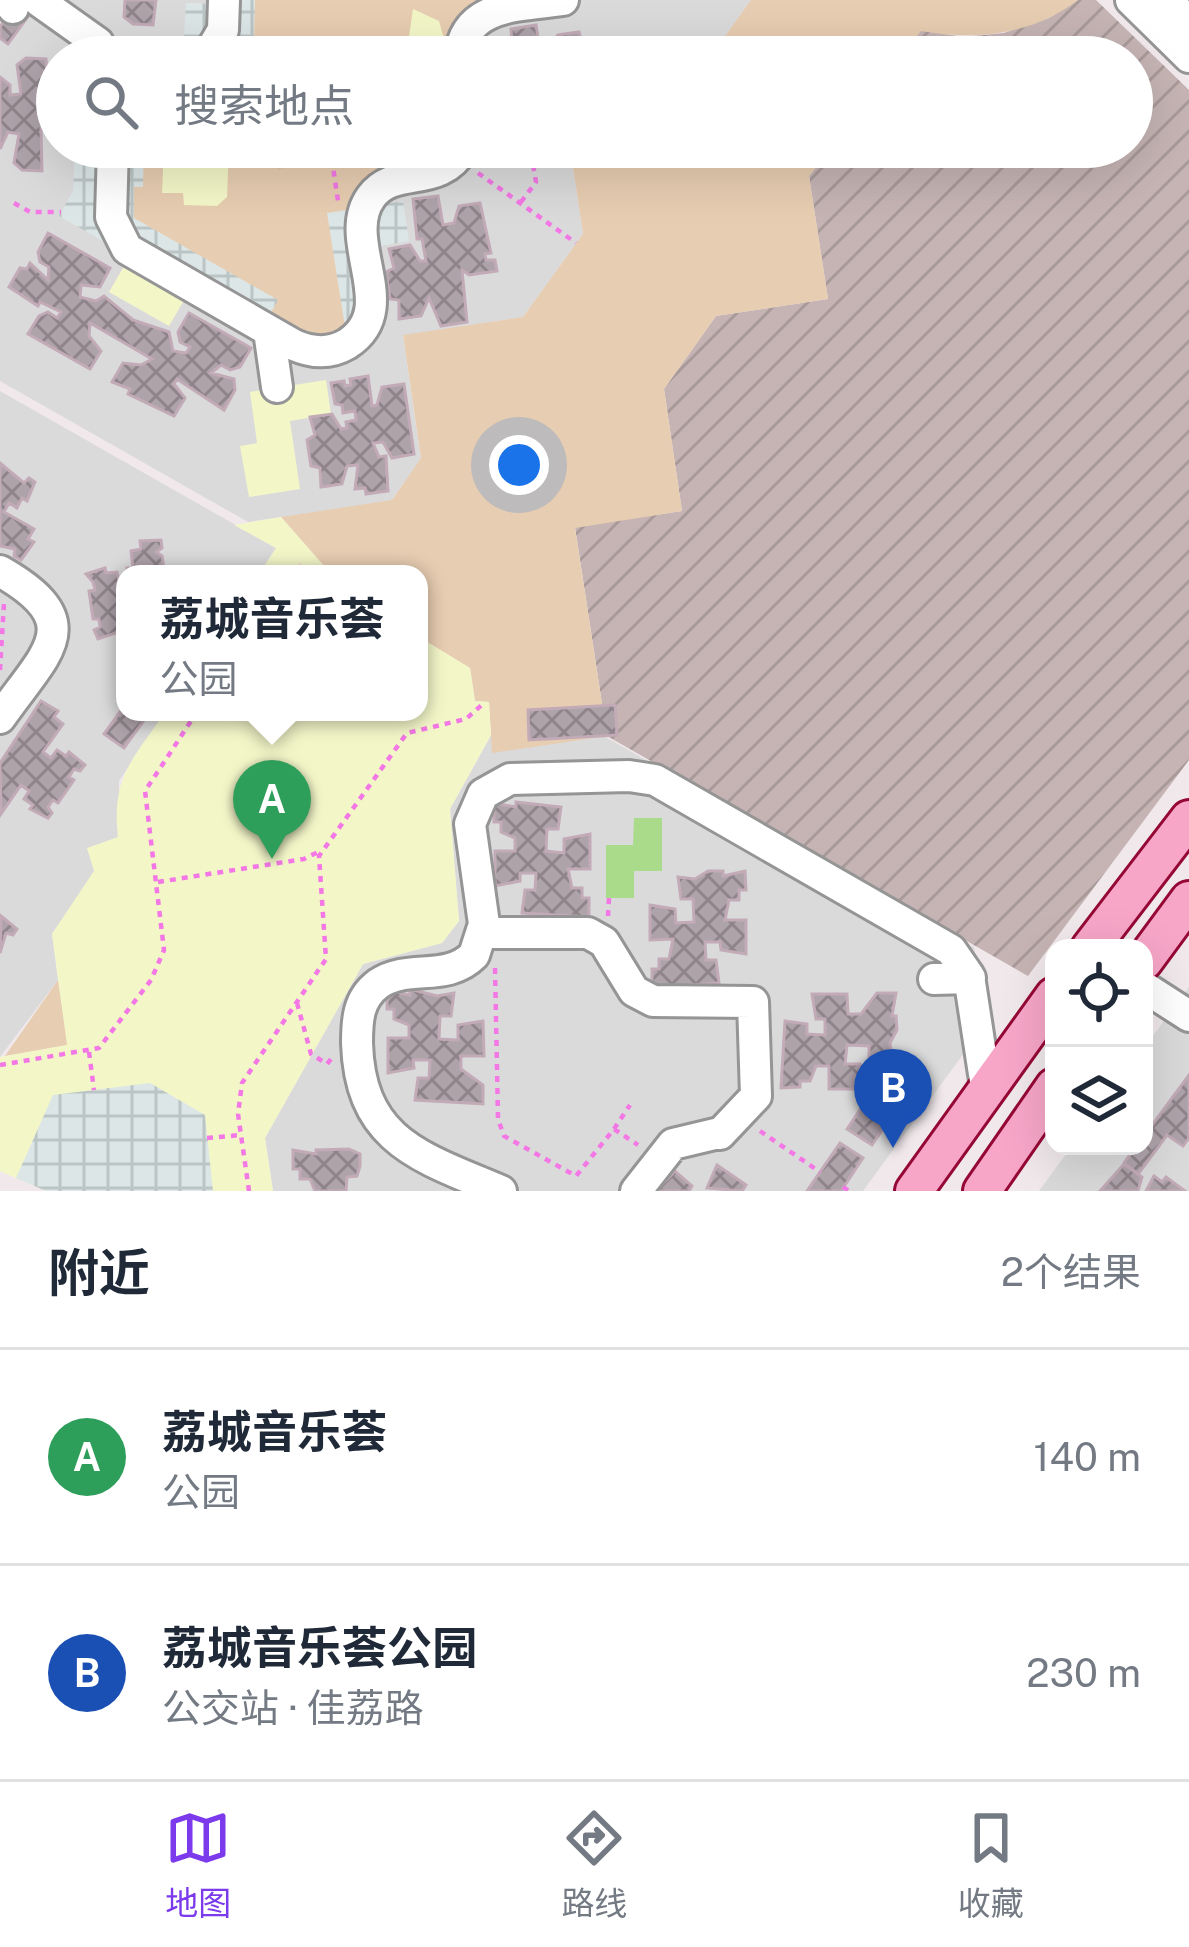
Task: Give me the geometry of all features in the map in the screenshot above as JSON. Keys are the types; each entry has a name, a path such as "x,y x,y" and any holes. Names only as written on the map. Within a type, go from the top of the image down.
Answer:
{"main road":[{"path":"1097,939 1189,819"},
{"path":"1153,949 1189,900"},
{"path":"914,1191 1045,1008"},
{"path":"982,1191 1045,1100"}],"street":[{"path":"219,36 224,0"},
{"path":"464,36 481,16 563,0"},
{"path":"1131,0 1189,57"},
{"path":"1166,0 1189,22"},
{"path":"22,7 69,36"},
{"path":"112,168 111,217 121,242 269,331 318,352 353,339 371,306 362,221 369,199 395,181 447,168"},
{"path":"269,331 278,388"},
{"path":"0,718 45,653 54,627 43,598 2,578"},
{"path":"501,1191 462,1183 416,1154 367,1105 358,1084 357,1024 362,1003 376,986 394,977 457,969 474,955 489,932 470,824 483,794 510,779 638,776 655,780 944,945 962,962 970,978 986,1087"},
{"path":"489,932 588,933 604,943 634,991 653,1001 753,1002 756,1096 719,1133 680,1140 636,1191"},
{"path":"934,979 970,978"},
{"path":"1153,993 1189,1016"}],"path":[{"path":"333,168 340,211"},
{"path":"476,168 576,243"},
{"path":"521,203 536,182 534,168"},
{"path":"14,203 30,212 61,212"},
{"path":"0,674 2,578"},
{"path":"249,1191 241,1135 242,1083 326,959 319,862 326,846 407,733 466,719 485,701"},
{"path":"0,1073 4,1064 89,1052 111,1037 159,966 164,933 145,791 191,721"},
{"path":"156,882 304,860 326,846"},
{"path":"489,932 498,1120 504,1136 578,1176 630,1105"},
{"path":"297,1004 310,1054"},
{"path":"89,1052 94,1090"},
{"path":"614,1129 659,1160"},
{"path":"758,1130 820,1172"},
{"path":"207,1138 241,1135"}],"shaded area":[{"path":"10,0 751,0 725,36 36,36 36,168 573,168 583,234 523,317 403,336 421,459 391,501 248,522 0,381 0,14"},
{"path":"220,0 255,0 254,36 184,36 186,3 219,4"},
{"path":"234,0 495,0 467,36 226,36"},
{"path":"751,0 1078,0 1023,28 983,35 921,31 917,36 725,36"},
{"path":"1078,0 1096,0 1133,36 972,36 1004,33 1049,18"},
{"path":"921,30 956,36 916,36"},
{"path":"1153,55 1189,90 1189,760 1056,939 1045,939 1045,953 1028,976 607,736 575,527 682,511 664,389 716,316 828,299 809,176 815,168 1153,168"},
{"path":"74,168 143,168 143,187 134,187 134,218 278,300 261,331 59,216 73,191"},
{"path":"125,168 400,168 392,171 346,332 318,341 134,241"},
{"path":"573,168 815,168 809,176 828,299 716,316 664,389 682,511 575,528 607,736 492,753 489,702 475,701 470,668 428,642 428,565 323,565 281,517 392,500 421,458 403,335 523,317 583,234"},
{"path":"403,201 409,241 368,248 379,322 345,327 327,213"},
{"path":"0,391 276,548 265,565 116,565 116,721 159,721 119,781 119,837 52,934 58,980 0,1057"},
{"path":"518,687 974,947 986,1023 863,1191 273,1191 265,1138 363,964 442,943 459,921 450,809"},
{"path":"58,980 68,1045 5,1056"},
{"path":"1189,987 1189,1191 1039,1191 1065,1155 1153,1155 1153,1036"},
{"path":"150,1083 205,1115 213,1191 46,1191 16,1178 53,1095"}],"green space":[{"path":"413,9 439,21 443,36 409,36"},
{"path":"163,168 228,168 227,197 217,206 184,205 183,193 162,193"},
{"path":"130,256 190,290 169,326 109,292"},
{"path":"326,380 331,414 290,421 300,489 249,497 240,446 257,443 250,392"},
{"path":"281,517 323,565 265,565 276,548 234,525"},
{"path":"428,642 470,668 475,701 489,702 491,735 450,809 459,921 442,943 363,964 265,1138 273,1191 46,1191 0,1171 0,1057 67,1045 52,934 94,871 87,848 118,837 121,784 159,721 428,721"},
{"path":"634,818 662,818 662,871 634,871 634,898 606,898 606,845 633,845"}],"building":[{"path":"19,0 40,0 8,44 0,38 0,27"},
{"path":"125,0 156,0 153,25 133,24 124,17"},
{"path":"536,25 538,36 512,36 511,29"},
{"path":"26,58 36,58 36,168 42,171 22,170 14,163 19,134 8,132 0,149 0,77 10,85 10,95 21,94 17,65"},
{"path":"438,196 443,225 454,223 459,206 480,203 491,253 485,254 486,260 495,260 497,271 469,275 462,270 467,322 441,326 429,298 421,316 399,319 399,300 390,299 386,272 394,268 389,249 410,245 420,261 426,261 422,239 417,239 413,199"},
{"path":"48,233 110,268 100,287 81,285 80,297 96,301 104,296 133,320 169,332 173,351 186,353 190,347 180,342 178,332 189,313 251,348 240,367 230,370 221,365 211,373 234,379 235,390 224,410 177,379 174,384 185,398 174,416 128,394 130,389 112,382 123,363 141,365 152,359 90,323 89,336 101,351 90,369 28,334 39,316 48,312 57,318 61,312 40,302 38,306 9,287 20,268 27,269 30,263 48,280 49,267 40,262 38,252"},
{"path":"368,376 372,406 377,405 382,387 404,384 414,454 392,458 383,442 373,443 379,457 386,456 388,491 366,494 365,488 355,489 358,465 347,466 342,484 321,487 320,468 311,466 307,440 315,435 310,417 332,414 341,429 347,428 346,422 356,420 355,411 343,413 342,405 335,404 331,383 351,385 350,379"},
{"path":"0,463 24,483 29,478 35,482 27,501 22,498 17,508 9,503 4,512 34,529 28,539 34,542 21,560 14,556 15,549 0,546"},
{"path":"161,540 162,548 156,552 164,565 133,565 131,551 141,549 140,541"},
{"path":"105,568 106,573 116,572 116,633 98,639 94,630 100,627 99,619 93,619 89,591 95,590 86,574"},
{"path":"41,701 58,711 54,717 63,724 43,752 51,758 57,750 66,756 69,752 85,765 80,771 74,769 69,777 74,780 58,803 53,800 48,807 52,813 48,818 30,809 33,805 24,799 29,791 21,785 1,814 0,763"},
{"path":"615,705 617,735 529,740 528,710"},
{"path":"116,717 144,721 124,748 104,734"},
{"path":"516,802 561,807 558,829 547,829 546,851 564,853 564,839 590,834 590,869 568,869 572,888 582,888 582,898 589,898 589,917 522,913 525,890 535,890 536,873 520,873 520,881 495,886 495,851 515,851 515,838 501,832 501,822 494,822 494,803 516,807"},
{"path":"708,871 723,871 723,876 745,871 746,890 739,890 739,900 729,900 725,920 746,920 746,954 721,950 720,942 705,942 706,960 716,960 719,983 652,988 652,969 659,969 659,959 669,959 673,939 650,940 650,905 675,909 676,923 694,922 693,899 681,899 678,877 695,879"},
{"path":"1,916 17,929 13,935 6,933 0,953"},
{"path":"410,989 437,996 454,993 451,1016 440,1016 439,1039 458,1040 458,1025 483,1021 484,1056 461,1056 461,1069 483,1085 483,1104 415,1100 418,1078 429,1078 430,1060 413,1060 414,1068 388,1073 388,1038 409,1038 409,1025 394,1019 394,1009 387,1009 387,990 410,995"},
{"path":"877,993 896,993 892,1016 896,1016 897,1030 890,1043 892,1060 869,1057 869,1046 847,1045 845,1064 860,1064 864,1089 829,1089 829,1066 816,1066 810,1081 800,1081 800,1087 781,1088 785,1021 807,1024 807,1034 825,1035 825,1019 816,1019 812,994 847,994 848,1014 861,1014"},
{"path":"893,1061 918,1078 872,1145 847,1129"},
{"path":"1189,1075 1189,1138 1183,1146 1167,1135 1153,1154 1153,1124"},
{"path":"840,1143 863,1158 841,1191 807,1191"},
{"path":"349,1149 360,1154 360,1166 357,1176 347,1177 346,1191 315,1191 310,1179 300,1179 300,1169 293,1169 293,1150 316,1154 316,1150"},
{"path":"1130,1155 1152,1155 1138,1174 1124,1163"},
{"path":"1124,1164 1142,1177 1138,1191 1100,1191"},
{"path":"717,1165 746,1185 742,1191 707,1188"},
{"path":"675,1171 692,1186 689,1191 656,1191"},
{"path":"1154,1176 1162,1182 1166,1177 1185,1191 1146,1191"}],"place":[{"name":"荔城音乐荟","path":"272,859"},
{"name":"荔城音乐荟公园","path":"893,1148"}]}
